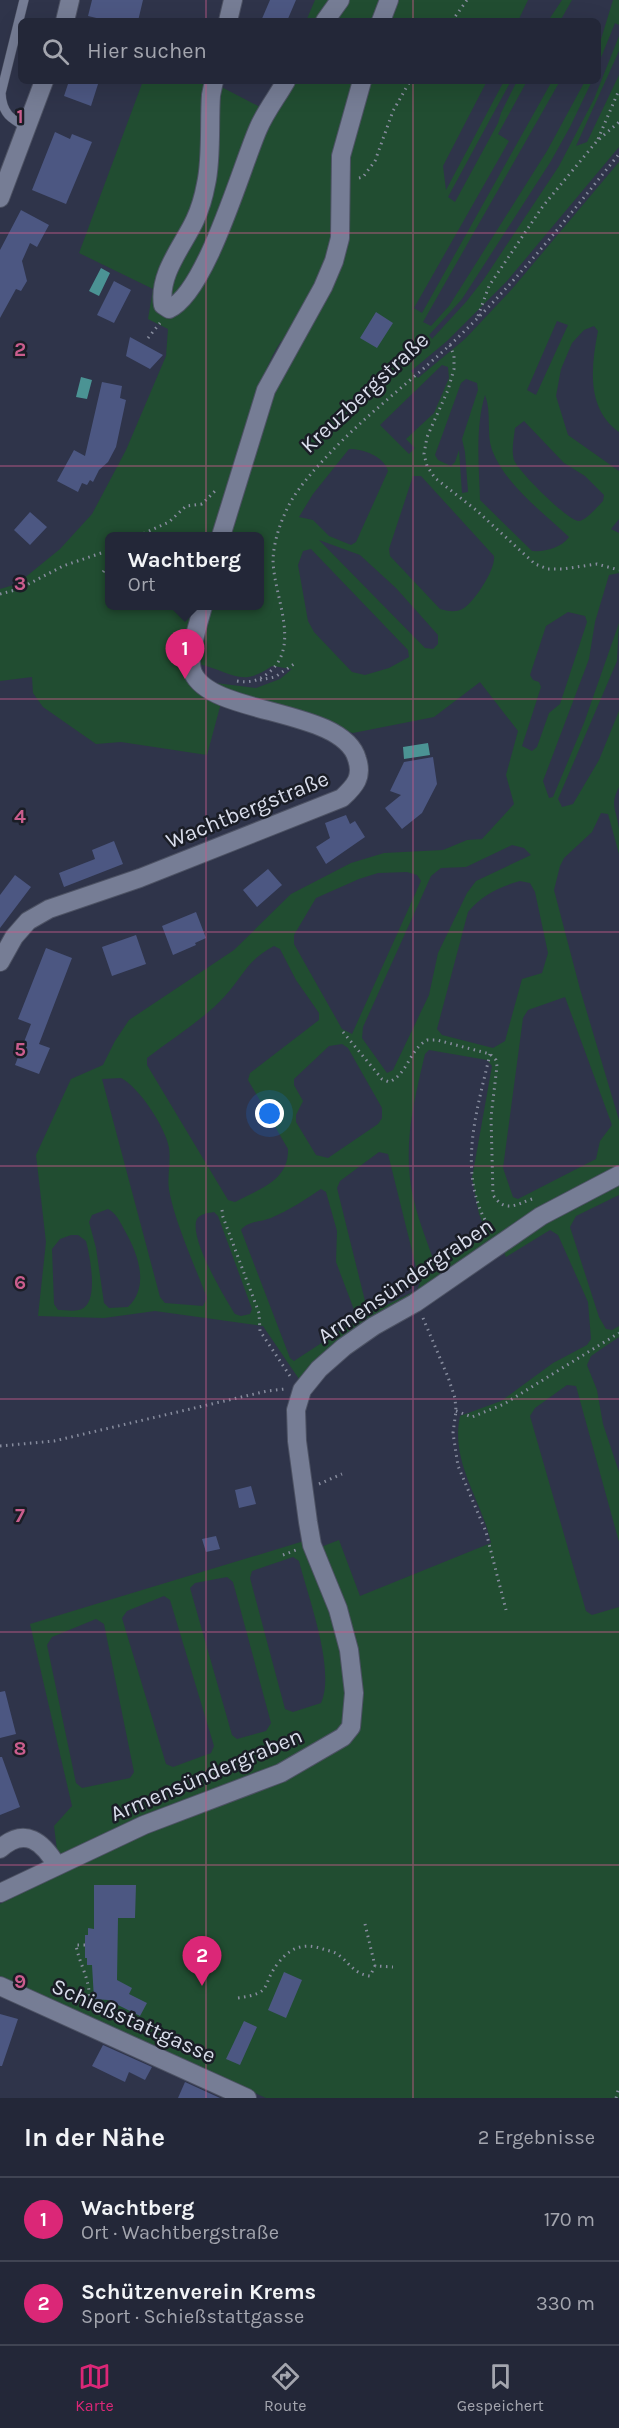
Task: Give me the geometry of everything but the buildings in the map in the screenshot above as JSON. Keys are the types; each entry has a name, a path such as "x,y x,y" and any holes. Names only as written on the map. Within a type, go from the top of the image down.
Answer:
{"street":[{"path":"65,18 70,0"},
{"path":"229,18 234,0"},
{"path":"327,18 340,0"},
{"path":"382,18 389,0"},
{"path":"0,198 43,84"},
{"path":"213,84 207,183 195,220 178,249 165,280 162,298 163,305 169,309 177,306 194,281 222,222 259,127 284,84"},
{"path":"222,532 266,390 323,287 334,261 340,238 341,156 361,84"},
{"name":"Wachtbergstraße","path":"0,962 14,937 28,921 49,909 140,878 342,798 357,784 360,769 355,752 341,736 209,690 192,672 190,660 201,610"},
{"name":"Armensündergraben","path":"0,1893 144,1825 282,1773 343,1737 351,1727 354,1693 349,1650 338,1609 312,1545 297,1441 293,1389 344,1347 374,1326 415,1303 541,1216 619,1175"},
{"path":"0,1849 6,1843 22,1838 37,1841 48,1850 57,1866"},
{"name":"Schießstattgasse","path":"0,1986 248,2098"}],"lane":[{"path":"20,18 24,0"},
{"path":"18,24 1,93 2,105 8,117 28,128"}],"path":[{"path":"454,18 467,0"},
{"path":"342,181 363,177 375,161 393,111 408,84"},
{"path":"597,141 619,90"},
{"path":"477,318 489,286 543,206 597,141 619,122"},
{"name":"Kreuzbergstraße","path":"259,680 274,668 282,657 285,631 275,582 273,558 278,530 291,502 313,471 348,435 388,397 450,345 511,285 619,154"},
{"path":"450,345 454,356 454,369 448,390 427,437 423,454 431,472 535,564 548,569 597,564 619,570"},
{"path":"148,532 169,522 186,506 202,504 211,492 239,476"},
{"path":"0,594 19,589 63,566 105,552"},
{"path":"102,572 105,568"},
{"path":"235,681 244,682 275,677 297,662"},
{"path":"343,1032 382,1079 389,1082 397,1079 403,1073 415,1051 427,1040 437,1040 490,1054 496,1060 497,1066 491,1117 493,1195 498,1203 511,1207 539,1197"},
{"path":"490,1054 472,1132 471,1152 479,1206 500,1244"},
{"path":"0,1446 54,1441 267,1391 293,1389 293,1380 260,1331 259,1313 222,1210"},
{"path":"415,1303 455,1398 453,1433 459,1466 486,1532 506,1610"},
{"path":"456,1411 466,1417 482,1414 504,1404 619,1333"},
{"path":"303,1489 342,1474"},
{"path":"238,1998 258,1995 266,1988 278,1964 290,1951 308,1944 339,1954 359,1974 370,1976 375,1966 365,1924"},
{"path":"79,2022 90,1999 76,1945 85,1944"},
{"path":"375,1966 393,1967"},
{"path":"616,2098 619,2087"}],"shaded area":[{"path":"315,0 528,0 519,18 307,18"},
{"path":"562,0 572,0 562,18 550,18"},
{"path":"613,0 619,0 619,25 615,23 601,58 601,39"},
{"path":"619,36 619,51 576,146 587,142 619,75 619,147 507,281 447,341 411,371 418,378 465,339 512,289 619,162 619,432 608,422 596,399 593,372 598,331 594,326 584,330 572,343 561,369 556,396 568,435 619,471 619,519 611,529 619,533 619,573 609,575 595,622 589,659 543,781 549,798 553,797 584,723 619,623 617,661 558,799 562,807 573,804 599,760 619,711 619,787 614,804 619,829 619,854 608,814 601,813 592,832 564,858 554,890 580,989 619,1120 619,1171 301,1382 263,1326 155,1311 104,1318 38,1316 46,1242 36,1155 71,1079 103,1065 129,1020 234,950 291,894 351,863 384,853 443,850 467,840 482,839 514,804 506,775 518,731 480,682 434,717 353,733 249,700 216,683 256,688 280,679 292,669 272,666 261,673 244,677 199,664 206,610 264,610 264,532 227,532 275,393 296,350 281,341 270,362 244,428 216,532 105,532 105,610 196,610 188,678 193,689 203,697 221,703 207,755 121,742 96,744 43,707 33,693 32,677 0,681 0,589 17,584 60,549 92,514 126,450 166,356 168,329 148,319 153,289 79,253 142,84 216,84 262,108 274,84 485,84 443,166 446,190 502,84 509,84 448,197 455,202 498,123 516,84 525,84 498,134 509,141 414,308 422,313 550,84 558,84 423,322 431,326 449,306 547,151 583,84 591,84 551,161 462,299 429,335 432,339 484,279 559,166 601,84","holes":["557,321 568,325 536,395 527,390","442,365 448,367 449,378 434,413 406,439 415,448 409,454 380,425","466,379 477,383 478,390 462,439 468,492 462,493 459,450 451,466 438,460 435,455 461,383","485,395 490,443 498,463 526,498 569,537 562,544 542,551 532,551 480,500 478,447","524,421 564,463 585,476 604,495 603,501 581,521 564,512 543,494 517,466 513,456 515,428","349,449 360,450 378,457 386,466 388,471 356,542 351,545 329,536 313,520 299,517 313,494","413,476 421,476 494,556 494,562 479,592 469,604 458,611 449,611 440,609 390,556 389,549","319,540 360,555 396,588 438,635 438,644 433,649 425,648","311,549 408,650 409,657 389,668 365,675 352,672 314,632 308,621 298,565 303,551","568,612 585,616 587,622 560,704 549,713 537,747 532,751 522,746 541,687 539,682 533,680 530,675 546,626","512,845 524,848 531,855 476,881 467,893 438,953 429,995 393,1070 387,1073 362,1038 363,1027 431,876 441,868 466,867","407,872 417,875 421,881 352,1034 342,1029 294,944 294,935 316,898 378,873","520,881 530,883 535,892 548,953 542,973 522,979 505,1041 493,1048 442,1035 437,1029 468,912 485,896","274,946 280,949 296,980 319,1013 319,1020 250,1073 248,1080 288,1149 287,1160 284,1169 271,1183 235,1202 228,1200 147,1065 147,1058 216,1005 258,957","565,997 612,1125 600,1141 596,1159 518,1199 513,1197 503,1168 523,1018 528,1010","342,1044 348,1048 382,1108 382,1118 378,1124 328,1158 316,1155 296,1122 296,1115 303,1101 294,1085 294,1079 329,1046","429,1050 487,1060 492,1066 472,1178 479,1214 486,1231 485,1237 438,1259 432,1256 419,1218 411,1189 409,1163 410,1132 425,1054","121,1078 136,1090 151,1109 167,1140 172,1203 180,1230 207,1298 203,1306 165,1303 160,1297 102,1079","379,1152 388,1154 420,1283 417,1290 374,1311 367,1309 337,1188 340,1181","321,1189 326,1192 337,1231 336,1262 356,1315 355,1321 294,1361 290,1358 241,1230 247,1225 284,1212","108,1209 118,1218 130,1240 140,1270 140,1280 139,1290 128,1307 109,1308 104,1303 96,1248 89,1222 92,1215","214,1212 218,1216 252,1309 250,1314 241,1316 235,1314 202,1253 196,1228 197,1219 204,1214","78,1235 86,1241 92,1278 90,1297 82,1309 73,1311 58,1310 54,1304 52,1249 60,1239"]},
{"path":"101,268 110,273 99,296 89,291"},
{"path":"81,377 92,380 87,399 76,397"},
{"path":"428,743 430,755 404,759 403,747"},
{"path":"619,1180 619,1195 576,1216 570,1227 599,1317 606,1329 612,1330 619,1326 619,1337 591,1356 587,1365 597,1390 603,1424 619,1472 619,1542 576,1386 567,1385 535,1408 530,1416 586,1611 592,1615 619,1607 619,2098 266,2098 0,1976 0,1904 60,1874 54,1826 72,1806 30,1624 304,1541 308,1552 339,1540 360,1596 491,1543 459,1450 460,1416 501,1401 553,1363 587,1345 591,1339 588,1302 558,1235 550,1230 506,1257 503,1250 545,1221","holes":["293,1557 299,1561 323,1653 325,1689 321,1703 293,1712 285,1709 250,1578 252,1571","227,1577 233,1582 271,1723 266,1731 237,1739 232,1735 190,1588 195,1583","164,1596 170,1600 214,1746 211,1753 173,1767 166,1764 122,1618 127,1611","96,1619 104,1624 134,1772 130,1778 82,1788 76,1783 47,1645 52,1637"]}],"place":[{"name":"Wachtberg","path":"185,679"},
{"name":"Schützenverein Krems","path":"202,1986"}]}
